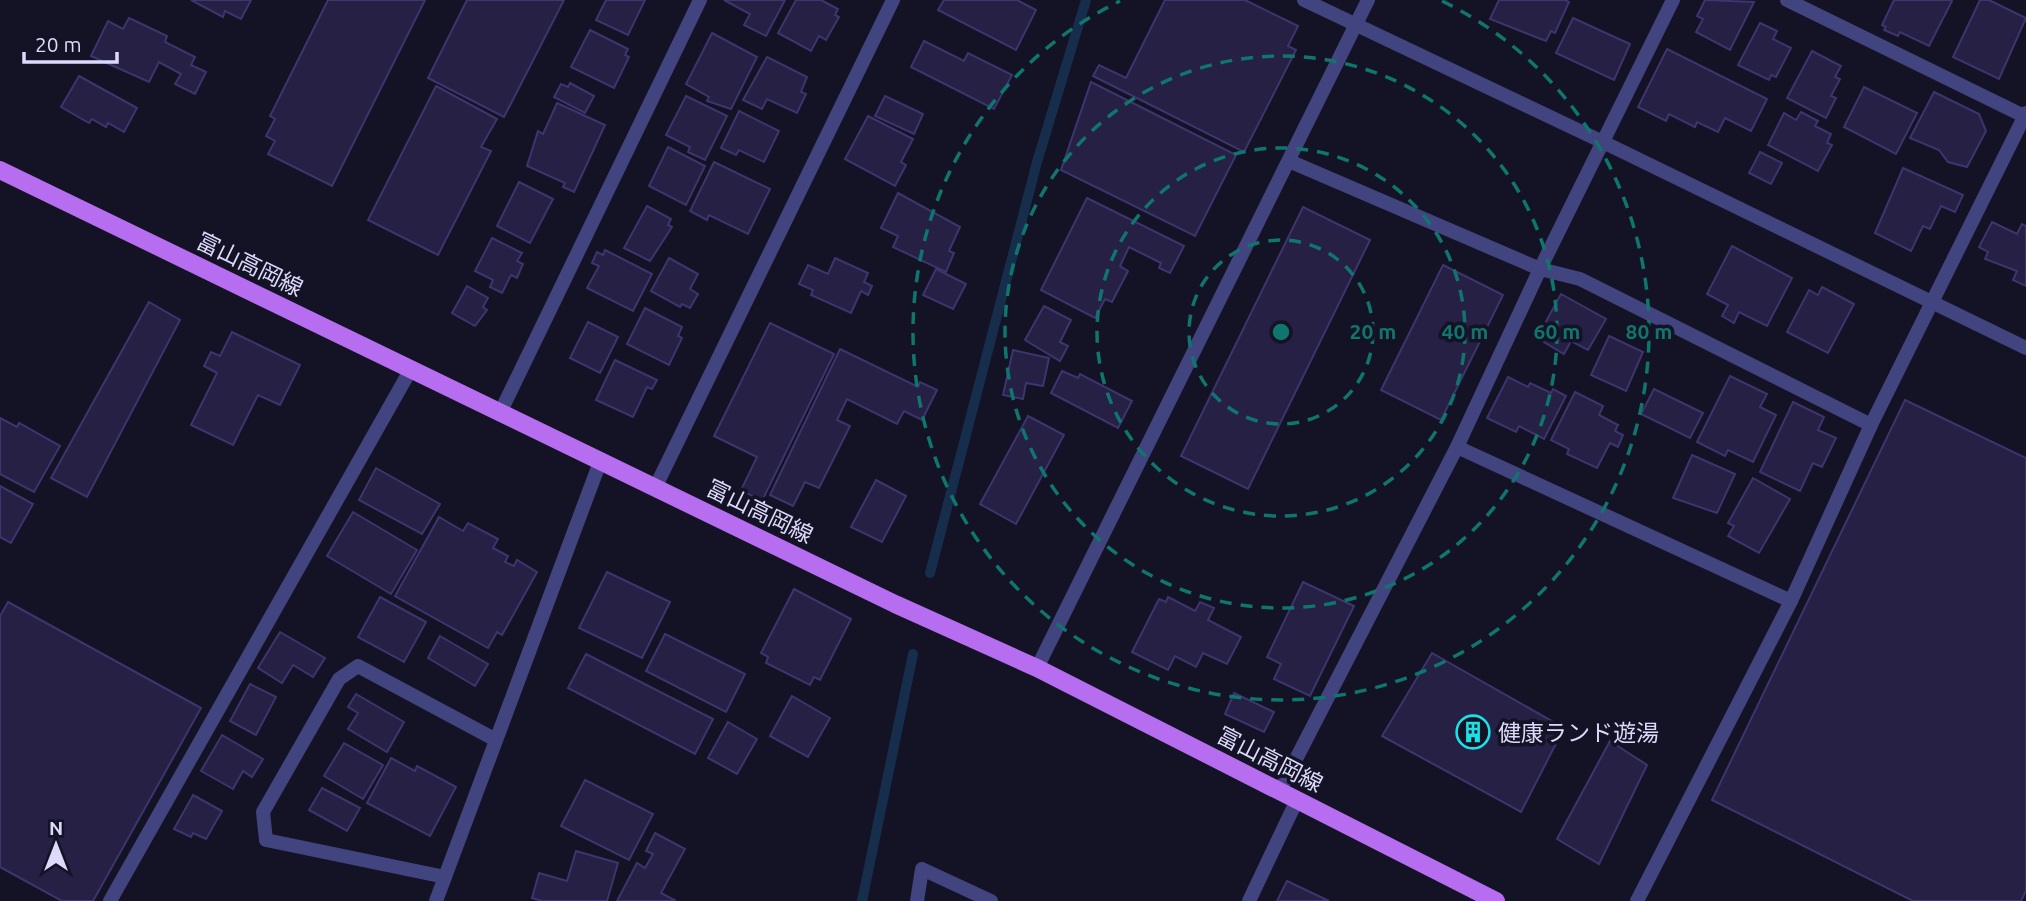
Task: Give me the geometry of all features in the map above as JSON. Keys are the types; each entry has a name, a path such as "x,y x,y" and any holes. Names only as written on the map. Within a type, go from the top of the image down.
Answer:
{"main road":[{"name":"富山高岡線","path":"0,170 895,604 1037,668 1496,901"}],"street":[{"path":"500,413 700,0"},
{"path":"655,488 893,0"},
{"path":"1304,0 2026,348"},
{"path":"1037,668 1368,0"},
{"path":"1280,790 1457,447 1540,269 1605,143 1673,0"},
{"path":"1637,901 1791,601 1871,425 2025,116 1787,0"},
{"path":"1289,161 1540,269 1580,279 1871,425"},
{"path":"110,901 411,369"},
{"path":"1457,447 1791,601"},
{"path":"436,901 600,462"},
{"path":"445,877 265,840 264,812 339,679 358,666 496,740"},
{"path":"1248,901 1297,800"},
{"path":"917,901 922,869 991,901"}],"building":[{"path":"191,0 251,0 241,19 225,11 223,17"},
{"path":"328,0 425,0 332,186 268,154 275,141 266,136 275,119 270,116"},
{"path":"467,0 564,0 504,117 428,78"},
{"path":"606,0 645,0 628,35 596,20"},
{"path":"724,0 785,0 766,36 744,25 750,14"},
{"path":"796,0 821,0 838,9 835,15 839,17 826,40 819,36 811,51 778,33"},
{"path":"944,0 1017,0 1036,10 1016,50 938,10"},
{"path":"1165,0 1245,0 1298,26 1288,46 1296,50 1244,152 1093,76 1099,65 1126,78"},
{"path":"1499,0 1569,2 1555,33 1551,31 1546,41 1490,19"},
{"path":"1705,0 1754,2 1730,50 1696,32 1703,19 1697,16"},
{"path":"1894,0 1952,1 1929,46 1900,32 1898,36 1884,30 1886,27 1882,25"},
{"path":"1980,0 1989,0 2026,18 1999,79 1953,57"},
{"path":"129,18 167,36 165,42 195,57 191,65 206,72 195,94 175,84 181,74 159,62 149,82 91,56 108,21 123,29"},
{"path":"1573,18 1630,44 1614,80 1556,53"},
{"path":"1760,23 1777,31 1773,39 1791,48 1776,77 1771,75 1769,80 1738,65"},
{"path":"590,30 628,49 625,55 629,57 614,88 571,67"},
{"path":"712,33 757,57 731,109 707,101 709,97 686,84"},
{"path":"924,41 964,61 968,53 1012,75 994,109 911,67"},
{"path":"1667,49 1767,99 1751,131 1725,118 1718,132 1697,122 1695,127 1669,114 1666,121 1638,107"},
{"path":"1812,51 1841,66 1835,77 1840,79 1831,96 1836,98 1826,118 1787,98"},
{"path":"767,57 807,77 801,92 806,94 797,113 767,99 762,109 743,100"},
{"path":"79,76 137,108 124,132 108,123 106,127 92,119 89,123 61,107"},
{"path":"1091,82 1236,155 1195,236 1061,170"},
{"path":"570,83 594,96 585,113 554,97 561,84 568,87"},
{"path":"436,86 497,119 481,147 491,151 438,255 368,220"},
{"path":"1864,87 1917,113 1896,154 1844,127"},
{"path":"1934,92 1979,114 1986,131 1967,167 1948,162 1939,150 1910,138"},
{"path":"686,96 727,116 705,160 688,152 690,147 666,135"},
{"path":"885,96 923,114 914,134 875,116"},
{"path":"557,103 605,125 574,192 563,187 565,183 527,166 538,131 543,134"},
{"path":"739,111 779,131 764,162 739,150 736,155 721,148"},
{"path":"1801,112 1818,121 1815,126 1831,134 1827,143 1832,145 1818,171 1768,145 1784,113 1796,120"},
{"path":"868,116 913,139 901,162 906,165 895,186 845,159"},
{"path":"668,147 705,166 686,205 649,186"},
{"path":"1760,152 1782,163 1771,184 1749,173"},
{"path":"714,162 770,189 748,234 709,215 707,220 690,211"},
{"path":"1903,168 1963,195 1955,212 1941,206 1930,229 1923,226 1911,251 1875,233"},
{"path":"519,182 553,199 530,243 497,226"},
{"path":"898,193 960,227 949,251 954,253 946,272 893,247 898,236 881,228"},
{"path":"1087,198 1184,246 1170,273 1159,268 1161,263 1129,247 1120,266 1128,271 1112,302 1105,299 1095,318 1041,290"},
{"path":"647,206 671,219 668,225 672,227 650,261 624,248"},
{"path":"1303,207 1370,240 1248,489 1181,456"},
{"path":"1992,222 2017,234 2022,224 2026,226 2026,286 2013,280 2017,271 1985,259 1988,252 1979,247"},
{"path":"492,238 522,253 517,261 523,264 517,278 511,275 502,293 490,287 493,280 475,271"},
{"path":"1732,246 1792,278 1767,326 1739,312 1734,323 1722,316 1728,305 1707,294"},
{"path":"605,250 652,274 633,311 587,288 599,266 592,263 597,252 603,255"},
{"path":"669,258 698,274 690,289 698,294 690,308 682,304 680,307 651,291"},
{"path":"835,258 868,273 864,282 872,286 868,295 861,291 851,313 811,295 813,290 799,284 808,265 828,274"},
{"path":"1443,265 1503,295 1441,420 1381,390"},
{"path":"936,269 966,284 953,309 923,295"},
{"path":"467,286 488,298 483,307 487,310 475,326 452,313"},
{"path":"1822,287 1854,304 1828,353 1787,332 1809,290 1818,295"},
{"path":"1561,294 1606,319 1588,350 1571,341 1564,354 1537,338"},
{"path":"149,302 180,320 87,497 51,478"},
{"path":"1044,306 1071,320 1060,342 1068,346 1060,361 1025,340"},
{"path":"645,308 682,327 678,336 682,338 669,365 627,344"},
{"path":"588,322 618,337 600,373 570,358"},
{"path":"770,323 834,354 762,501 741,490 757,457 714,436"},
{"path":"232,332 300,365 280,405 258,395 233,445 191,425 217,373 204,366 211,352 220,356"},
{"path":"1609,336 1643,352 1626,391 1591,375"},
{"path":"840,349 918,387 920,382 937,390 922,420 904,411 897,424 847,399 837,420 850,426 819,488 805,482 793,506 770,495"},
{"path":"1013,350 1049,358 1043,386 1026,383 1023,399 1003,395"},
{"path":"615,360 657,380 652,389 647,387 633,417 596,400"},
{"path":"1062,371 1078,378 1080,374 1132,401 1118,428 1051,393"},
{"path":"1730,376 1767,394 1760,407 1776,415 1753,462 1728,450 1725,456 1697,442"},
{"path":"1508,377 1528,387 1530,383 1551,393 1553,389 1566,396 1544,439 1519,426 1516,432 1487,418"},
{"path":"1654,389 1703,413 1690,438 1641,414"},
{"path":"1575,392 1603,406 1599,415 1618,425 1615,431 1623,435 1618,447 1610,443 1597,468 1567,454 1569,449 1551,440"},
{"path":"1905,400 2026,458 2026,891 2021,901 1913,901 1712,800"},
{"path":"1793,402 1824,417 1818,430 1836,438 1822,467 1813,463 1800,491 1760,472"},
{"path":"1028,416 1064,435 1016,524 980,504"},
{"path":"0,418 17,427 19,423 60,446 34,492 0,474"},
{"path":"1692,455 1735,474 1717,513 1673,498"},
{"path":"376,468 440,504 422,534 359,500"},
{"path":"1753,478 1790,499 1759,553 1728,536 1734,526 1728,523"},
{"path":"876,480 906,496 882,542 851,527"},
{"path":"0,486 33,504 11,543 0,537"},
{"path":"353,512 417,550 391,594 327,556"},
{"path":"439,517 463,531 468,523 498,539 493,548 508,556 505,562 514,566 517,560 537,572 502,635 497,632 488,648 395,596"},
{"path":"607,572 670,602 642,658 579,628"},
{"path":"1303,582 1354,606 1310,696 1274,679 1281,664 1267,657"},
{"path":"794,589 851,619 820,680 814,677 810,685 766,663 768,657 761,653"},
{"path":"380,597 426,622 404,662 358,637"},
{"path":"1168,597 1195,611 1200,602 1214,608 1208,620 1241,637 1227,664 1203,653 1196,667 1175,656 1168,670 1132,652 1159,599 1166,602"},
{"path":"8,602 201,708 93,901 62,901 0,867 0,616"},
{"path":"280,632 325,658 313,677 293,665 282,683 258,668"},
{"path":"665,634 745,674 726,712 646,671"},
{"path":"440,636 488,664 475,686 428,658"},
{"name":"健康ランド遊湯","path":"1432,653 1564,728 1521,812 1382,736"},
{"path":"586,654 713,719 695,754 568,688"},
{"path":"250,684 276,697 256,735 230,721"},
{"path":"1234,693 1274,712 1264,732 1225,714"},
{"path":"356,694 404,722 387,752 348,729 358,713 348,707"},
{"path":"792,696 830,718 808,757 770,736"},
{"path":"728,722 757,739 737,774 708,758"},
{"path":"222,735 263,759 252,777 243,771 233,789 201,771"},
{"path":"1610,741 1647,765 1599,864 1557,839"},
{"path":"344,743 383,765 363,799 324,776"},
{"path":"391,758 415,771 417,766 456,787 430,836 367,803"},
{"path":"585,780 653,814 629,860 561,826"},
{"path":"322,788 360,808 347,831 309,810"},
{"path":"193,795 222,811 206,839 193,833 191,837 174,829"},
{"path":"655,833 685,849 661,893 676,901 617,901 637,863 645,868 653,854 646,851"},
{"path":"576,851 618,863 607,901 542,901 532,898 539,873 567,881"},
{"path":"1287,881 1329,901 1277,901"}],"waterway":[{"path":"930,573 1037,162 1086,0"},
{"path":"862,901 913,654"}],"place":[{"name":"健康ランド遊湯","path":"1473,732"}]}
